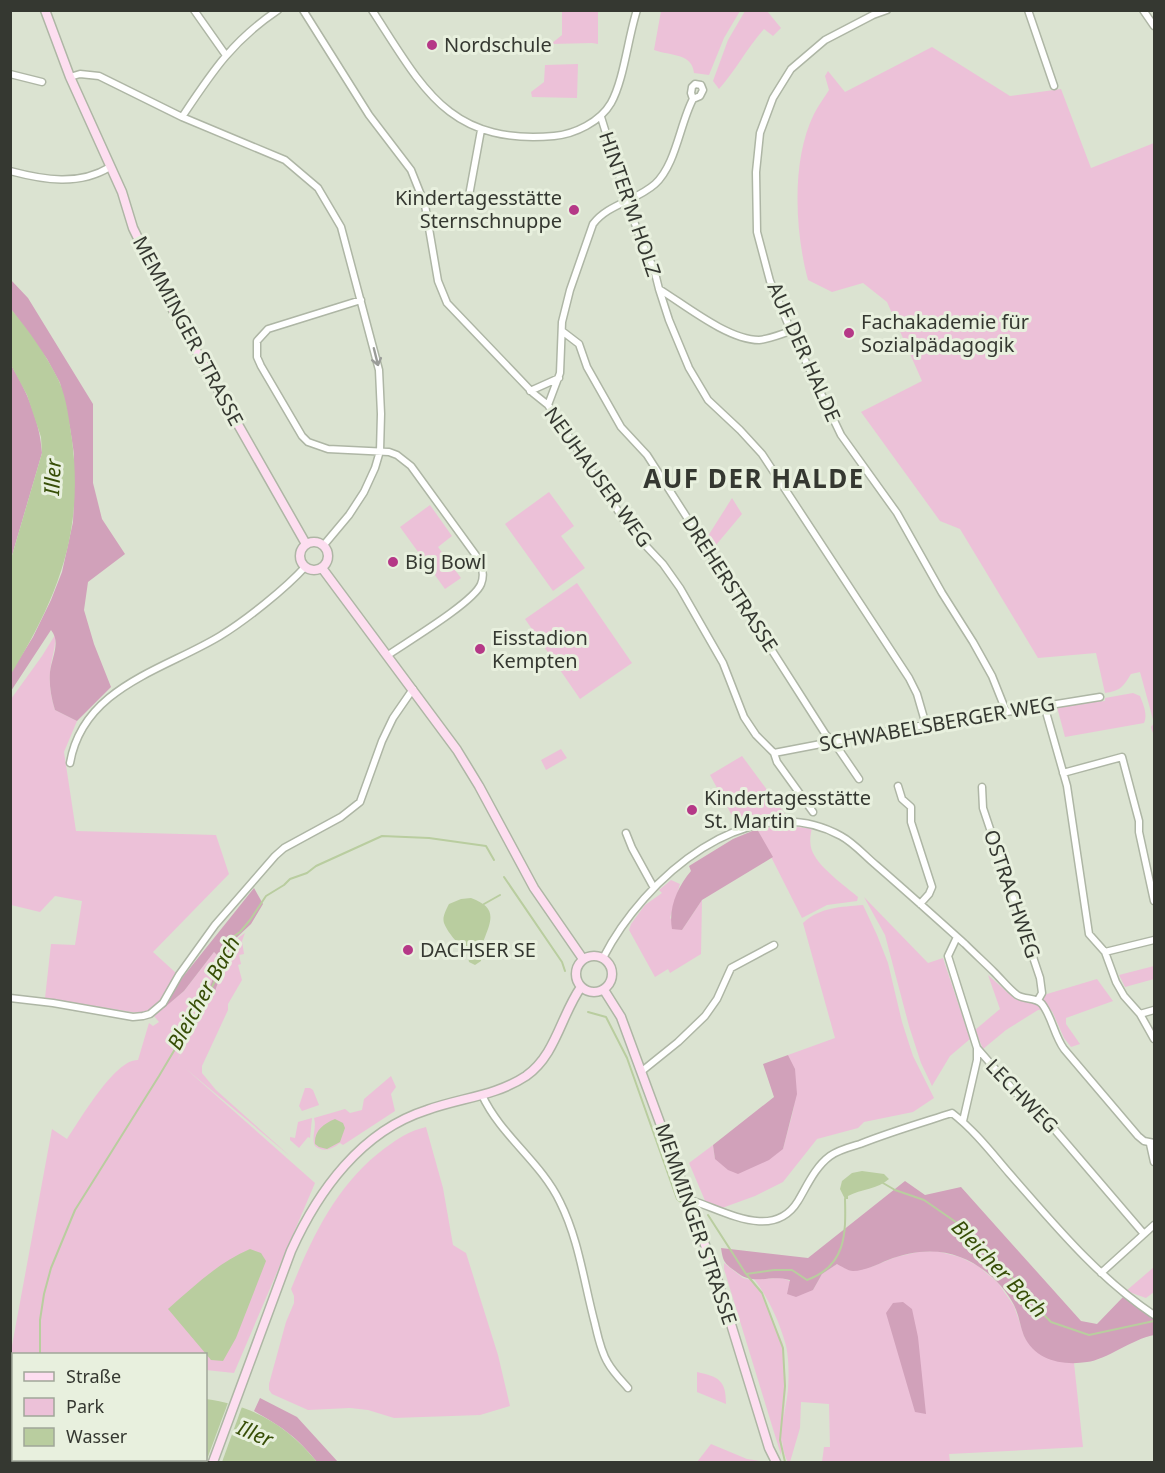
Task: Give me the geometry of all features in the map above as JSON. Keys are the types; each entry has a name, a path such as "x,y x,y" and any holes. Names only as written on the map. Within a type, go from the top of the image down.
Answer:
{"main road":[{"name":"MEMMINGER STRASSE","path":"45,10 69,77 122,192 134,228 173,310 306,544"},
{"path":"315,542 324,546 328,559 322,568 312,570 305,567 300,554 306,544 315,542"},
{"path":"322,568 456,750 479,786 534,888 583,959"},
{"path":"593,956 603,958 612,968 613,974 609,986 604,990 592,992 581,987 576,976 579,964 583,959 593,956"},
{"path":"213,1462 291,1251 303,1225 329,1184 372,1140 409,1116 482,1095 528,1075 547,1055 581,987"},
{"name":"MEMMINGER STRASSE","path":"604,990 621,1017 690,1200 715,1272 769,1448 776,1462"}],"street":[{"path":"194,10 225,54"},
{"path":"182,117 225,54 257,24 278,10"},
{"name":"NEUHAUSER WEG","path":"303,10 363,106 411,170 420,189 430,230 438,281 447,303 530,390 548,405 630,529 663,564 680,588 723,663 744,717 756,735 774,753"},
{"path":"372,10 431,94 448,111 481,130 527,137 562,135 578,130 601,117 617,91 637,10"},
{"name":"AUF DER HALDE","path":"887,10 825,40 791,69 772,98 760,133 756,172 757,232 770,281 791,331 841,435 897,513 992,676 1006,711"},
{"path":"1028,10 1054,86"},
{"path":"1143,10 1155,26"},
{"path":"10,74 42,82"},
{"path":"69,77 80,74 99,76 182,117 275,154 298,169 311,181 334,213 341,227 362,300 379,370 380,451 364,492 324,546"},
{"path":"548,405 561,373 562,322 570,290 593,224 606,211 640,195 657,183 667,168 693,99"},
{"name":"HINTER'M HOLZ","path":"601,117 627,201 654,269 659,289 718,326 747,339 766,339 791,331"},
{"path":"468,201 481,130"},
{"path":"10,171 40,178 75,179 102,172 110,167"},
{"path":"659,289 689,368 708,400 746,435 762,454 909,678 917,694 926,725"},
{"path":"362,300 268,329 256,341 257,357 302,436 308,442 328,449 380,451 397,455 411,466 480,561 482,584 471,598 388,655"},
{"name":"DREHERSTRASSE","path":"562,331 579,344 586,367 621,427 647,455 826,735 833,741 859,779"},
{"path":"530,390 558,378"},
{"path":"70,763 78,735 88,719 109,696 221,635 284,587 305,567"},
{"path":"10,998 133,1017 150,1014 163,1003 179,975 215,924 275,856 284,848 349,813 360,802 382,741 393,718 413,689"},
{"name":"SCHWABELSBERGER WEG","path":"774,753 1006,711 1100,697"},
{"path":"1044,705 1071,812 1089,934 1105,952 1124,996 1140,1014 1155,1039"},
{"path":"774,753 777,762 813,812"},
{"path":"1063,773 1122,757 1139,821 1139,832 1155,901"},
{"path":"898,786 902,799 911,807 911,822 932,887 920,904"},
{"name":"OSTRACHWEG","path":"982,787 983,808 1040,978 1042,993 1038,1000"},
{"path":"603,958 618,932 654,888 682,863 737,830 757,824 790,822 816,825 843,837 957,937 1016,994 1038,1000 1045,1009 1064,1049 1138,1136 1152,1144 1155,1162"},
{"path":"626,833 654,888"},
{"name":"LECHWEG","path":"957,937 948,956 977,1048 1030,1108 1043,1116 1144,1234"},
{"path":"1105,952 1155,940"},
{"path":"642,1071 678,1042 705,1016 717,999 731,968 774,945"},
{"path":"1140,1014 1155,1010"},
{"path":"963,1121 978,1055 977,1048"},
{"path":"482,1095 500,1126 559,1199 580,1257 584,1283 600,1345 607,1362 628,1388"},
{"path":"690,1200 748,1221 767,1222 781,1219 790,1214 820,1166 831,1155 879,1136 952,1113 963,1121 1101,1273 1125,1294 1155,1315"},
{"path":"1101,1273 1155,1225"}],"green space":[{"path":"562,11 598,11 598,44 551,44 562,35"},
{"path":"661,11 740,11 724,38 709,75 694,73 689,62 680,56 654,50"},
{"path":"745,11 767,11 781,28 773,36 764,29 719,89 713,81 728,40"},
{"path":"932,47 1010,96 1061,89 1091,168 1154,143 1154,723 1140,672 1131,674 1118,690 1105,693 1096,653 1038,658 960,529 940,521 861,412 922,381 887,302 863,283 832,292 808,280 798,219 799,174 807,132 814,114 829,90 825,76 828,71 845,92"},
{"path":"578,64 577,98 532,97 531,92 544,82 545,65"},
{"path":"549,492 574,526 561,536 585,568 553,591 505,524"},
{"path":"732,498 742,514 716,545 708,536"},
{"path":"430,505 452,536 438,547 461,578 445,589 400,527"},
{"path":"577,583 632,663 580,699 525,619"},
{"path":"55,635 50,677 52,701 55,710 77,721 64,752 76,831 216,835 229,874 153,952 176,973 160,1001 144,1014 45,998 51,944 75,945 82,901 55,896 40,912 11,905 11,699"},
{"path":"1133,693 1140,696 1145,713 1144,723 1065,737 1057,707 1060,705 1092,700 1105,701 1105,698"},
{"path":"561,749 567,758 546,770 541,760"},
{"path":"742,756 785,814 761,816 736,823 710,775"},
{"path":"778,826 812,828 810,844 816,859 858,897 857,901 827,905 802,918 757,829"},
{"path":"671,880 680,884 670,918 682,930 702,900 701,954 670,973 668,969 655,977 629,930 645,905 662,893 659,890"},
{"path":"864,897 928,963 943,958 970,1039 950,1056 932,1086 921,1063 909,1026 885,935"},
{"path":"863,905 888,963 913,1056 934,1098 913,1112 864,1122 858,1128 817,1139 783,1182 755,1196 722,1208 706,1203 689,1163 713,1145 715,1159 783,1149 796,1091 793,1067 788,1055 835,1038 803,923 824,911"},
{"path":"245,933 242,941 244,954 239,955 241,964 238,965 242,980 228,1004 228,1010 202,1066 202,1073 216,1090 291,1157 185,1068 315,1183 234,1373 207,1370 207,1353 12,1353 11,1375 11,1351 52,1129 67,1139 109,1080 129,1062 138,1060 149,1023 153,1026 159,1022 154,1016 184,991 214,952 220,958 211,984 185,1033 185,1044 177,1061 215,991 234,941"},
{"path":"1154,966 1154,979 1125,987 1119,975"},
{"path":"988,975 1015,999 1027,1002 1097,979 1113,1001 1066,1018 1066,1024 1080,1044 1071,1047 1064,1038 1052,1011 1038,1010 1006,1030 983,1049 975,1030 1000,1009"},
{"path":"391,1076 396,1087 391,1094 395,1111 343,1145 340,1143 325,1150 315,1146 314,1118 345,1109 350,1113 362,1110 364,1099"},
{"path":"305,1088 313,1090 319,1105 302,1111 299,1106"},
{"path":"312,1118 310,1138 308,1137 299,1148 290,1140 290,1137 295,1138 298,1122"},
{"path":"426,1127 443,1188 453,1245 466,1253 498,1355 510,1406 480,1415 394,1418 368,1410 350,1408 308,1410 272,1394 269,1384 286,1322 294,1303 291,1289 308,1249 328,1212 340,1194 368,1162 400,1138"},
{"path":"936,1251 960,1257 978,1266 998,1283 1014,1306 1025,1338 1067,1363 1074,1363 1083,1447 949,1454 950,1462 822,1462 824,1447 830,1447 829,1404 801,1402 800,1428 790,1462 788,1462 784,1454 782,1436 788,1383 786,1347 772,1309 754,1279 782,1278 813,1290 822,1274 837,1264 871,1267 896,1257"},
{"path":"724,1263 743,1278 751,1280 761,1293 783,1344 786,1386 781,1455 724,1269"},
{"path":"1154,1267 1154,1292 1146,1298 1126,1291"},
{"path":"697,1372 720,1381 725,1390 726,1404 697,1392"},
{"path":"711,1444 747,1459 768,1462 697,1462"}],"shaded area":[{"path":"11,280 28,298 93,404 93,483 102,519 125,554 88,582 84,610 94,644 111,687 77,721 55,710 50,672 56,645 51,630 11,691 10,674 33,637 62,572 73,522 74,454 60,383 47,359 11,309"},
{"path":"11,365 32,407 39,430 42,453 11,559"},
{"path":"757,829 773,857 702,900 682,930 672,929 673,905 678,890 691,871 689,866 733,839"},
{"path":"254,888 263,904 251,924 233,941 215,991 185,1044 185,1034 211,984 220,958 214,952 184,991 164,1008 160,1001 176,973 182,978"},
{"path":"788,1055 795,1069 797,1094 783,1149 769,1160 738,1174 728,1170 715,1159 713,1145 774,1097 763,1064"},
{"path":"905,1181 925,1195 961,1187 1081,1321 1097,1324 1123,1297 1154,1318 1154,1335 1094,1360 1068,1363 1050,1360 1035,1351 1029,1344 1014,1305 998,1283 968,1260 942,1252 906,1254 858,1271 849,1270 837,1264 822,1274 813,1290 796,1297 787,1294 790,1280 748,1278 731,1268 723,1259 721,1248 808,1258"},
{"path":"903,1302 912,1309 918,1337 926,1414 915,1412 886,1313 893,1303"},
{"path":"10,1382 12,1382 12,1461"},
{"path":"260,1398 297,1417 338,1462 317,1462 288,1433 254,1411"}],"water":[{"name":"Iller","path":"11,309 43,353 62,388 69,418 75,473 74,505 64,563 42,618 11,674 11,559 42,453 41,437 27,395 11,365"},
{"path":"471,898 479,901 490,913 490,924 483,942 481,961 475,965 469,962 466,947 453,938 444,923 449,904"},
{"path":"335,1119 343,1123 345,1128 340,1142 327,1149 319,1147 315,1144 318,1132"},
{"path":"862,1171 884,1174 889,1179 845,1199 840,1189 842,1181 852,1173"},
{"path":"250,1249 261,1253 266,1261 236,1338 223,1361 211,1360 168,1309 217,1268"},
{"name":"Iller","path":"207,1399 239,1406 268,1419 294,1438 317,1462 11,1462 207,1461"}],"pier":[{"path":"229,1400 243,1404 222,1462 206,1462"}],"waterway":[{"name":"Bleicher Bach","path":"40,1353 40,1320 44,1294 51,1268 75,1210 212,987 222,966 230,939 240,932 266,896 290,879 382,836 429,838 486,846 494,860"},
{"name":"Bleicher Bach","path":"504,877 562,962 565,971"},
{"path":"484,904 500,895"},
{"name":"Bleicher Bach","path":"588,1012 606,1017 627,1058 677,1199 686,1206"},
{"name":"Bleicher Bach","path":"883,1183 895,1190 924,1200 963,1227 1007,1271 1033,1304 1051,1322 1089,1335 1154,1321"},
{"name":"Bleicher Bach","path":"708,1215 746,1274 792,1270 807,1280 830,1266 841,1247 844,1236 845,1199"},
{"path":"747,1275 762,1293 783,1348 785,1386 780,1440 785,1462"}],"place":[{"name":"Nordschule","path":"432,45"},
{"name":"Kindertagesstätte Sternschnuppe","path":"574,210"},
{"name":"Fachakademie für Sozialpädagogik","path":"849,333"},
{"name":"Big Bowl","path":"393,562"},
{"name":"Eisstadion Kempten","path":"480,649"},
{"name":"Kindertagesstätte St. Martin","path":"692,810"},
{"name":"DACHSER SE","path":"408,950"}],"district":[{"name":"AUF DER HALDE","path":"754,479"}]}
